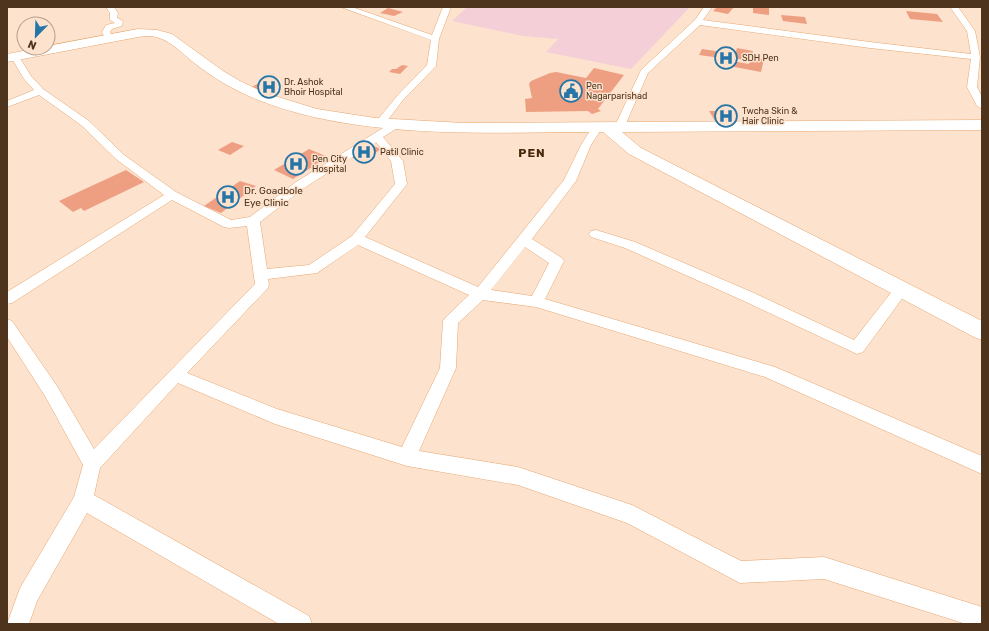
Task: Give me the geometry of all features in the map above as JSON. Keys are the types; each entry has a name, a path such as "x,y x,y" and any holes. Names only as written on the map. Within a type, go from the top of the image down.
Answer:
{"main road":[{"path":"11,58 138,33 158,33 168,37 215,72 242,88 272,101 379,130 395,125 463,128 982,125"},
{"path":"608,128 635,151 902,288 982,331"}],"street":[{"path":"110,7 114,13 114,20 119,21 119,24 109,27 106,32 110,38"},
{"path":"345,7 436,39"},
{"path":"11,58 40,91 85,123 120,157 172,195 229,224 252,221 300,185 379,130 400,98 431,66 436,39 447,7"},
{"path":"407,457 448,368 451,321 480,294 570,181 586,145 608,128 644,72 698,22 708,7"},
{"path":"954,7 971,31 976,57 972,87 982,106"},
{"path":"698,22 870,45 976,57"},
{"path":"7,104 40,91"},
{"path":"260,275 312,270 358,239 401,184 397,161 379,130"},
{"path":"7,298 172,195"},
{"path":"18,624 28,596 83,500 92,464 262,285 252,221"},
{"path":"596,234 630,245 679,266 857,348 902,288"},
{"path":"358,239 480,294 536,302 769,372 982,465"},
{"path":"524,240 557,261 536,302"},
{"path":"7,325 51,391 92,464"},
{"path":"175,375 275,416 407,457 525,478 632,515 740,572 824,568 982,618"},
{"path":"83,500 301,624"}],"shaded area":[{"path":"467,7 690,7 631,69 546,52 558,39 523,36 452,21"}],"building":[{"path":"717,7 734,7 728,14 713,11"},
{"path":"753,7 769,7 769,15 753,13"},
{"path":"388,8 403,12 394,16 380,13"},
{"path":"906,11 937,14 943,22 910,19"},
{"path":"781,15 805,17 807,24 783,21"},
{"path":"737,48 753,51 751,57 764,59 761,72 719,64 721,58 699,55 702,49 735,54","holes":["733,58 749,61 749,64 732,61"]},
{"path":"402,65 408,66 400,74 389,72 392,69 396,69"},
{"name":"Pen Nagarparishad","path":"594,68 624,75 598,109 601,111 592,114 588,111 526,112 525,99 532,98 529,84 531,81 556,72 586,78"},
{"path":"264,80 279,85 267,92 252,87"},
{"path":"709,111 731,111 737,120 715,121"},
{"path":"232,142 244,146 230,155 218,150"},
{"path":"368,144 381,149 362,162 349,156"},
{"path":"309,149 328,157 293,179 274,170"},
{"path":"126,170 144,182 84,211 81,208 73,212 59,201"},
{"path":"240,181 256,186 221,213 204,206"}],"place":[{"name":"SDH Pen","path":"726,58"},
{"name":"Dr. Ashok Bhoir Hospital","path":"269,87"},
{"name":"Pen Nagarparishad","path":"571,91"},
{"name":"Twcha Skin & Hair Clinic","path":"726,116"},
{"name":"Patil Clinic","path":"364,152"},
{"name":"Pen City Hospital","path":"296,164"},
{"name":"Dr. Goadbole Eye Clinic","path":"228,197"}],"district":[{"name":"PEN","path":"532,153"}]}
